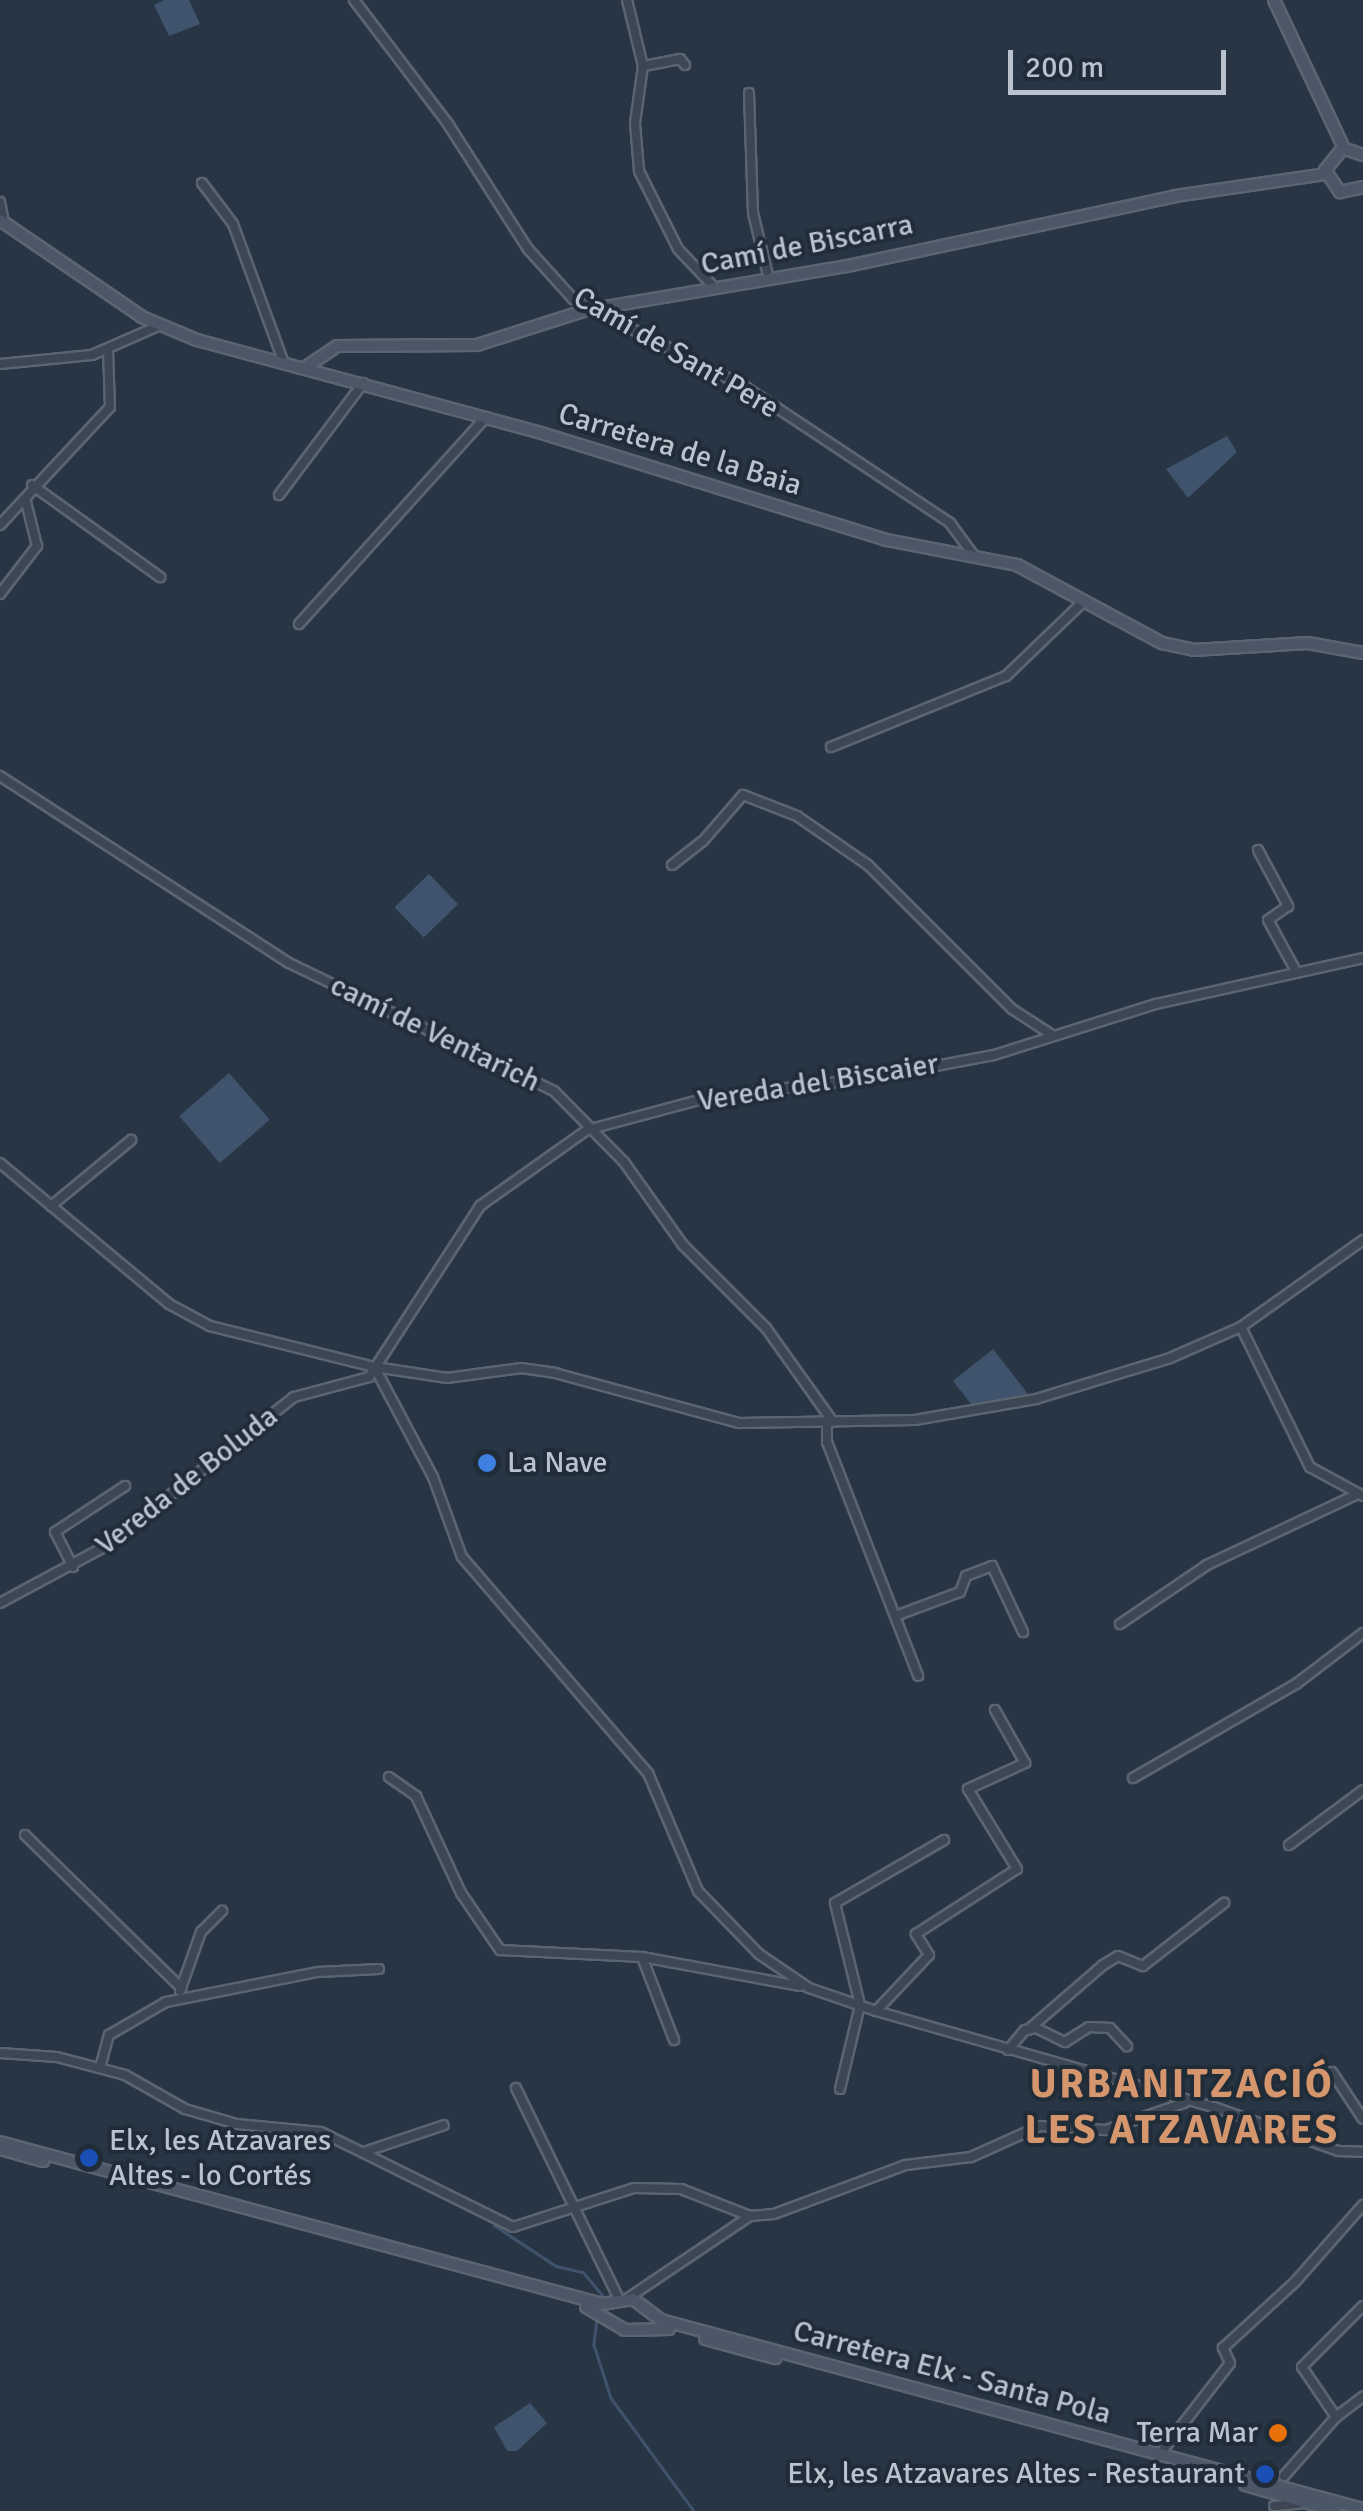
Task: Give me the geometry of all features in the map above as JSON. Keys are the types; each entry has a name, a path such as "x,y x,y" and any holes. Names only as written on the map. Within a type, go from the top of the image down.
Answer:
{"main road":[{"path":"1274,0 1344,148 1363,155"},
{"path":"1344,148 1328,159 1325,174 1340,192 1362,191"},
{"name":"Camí de Biscarra","path":"306,367 336,346 446,350 588,310 769,279 1175,196 1325,174"},
{"name":"Carretera de la Baia","path":"2,221 158,326 486,417 886,540 1017,565 1131,632 1194,650 1308,643 1363,654"},
{"path":"0,2142 622,2301 646,2312 640,2326"},
{"path":"0,2150 614,2318 622,2301"},
{"name":"Carretera Elx - Santa Pola","path":"646,2312 1159,2455 1336,2511"},
{"name":"Carretera Elx - Santa Pola","path":"614,2318 624,2330 640,2326 672,2330 1262,2487 1363,2509"}],"street":[{"name":"Camí de Sant Pere","path":"354,0 448,124 528,249 588,310 747,388 950,523 976,558"},
{"path":"626,0 643,66 635,122 646,194 678,249 715,288"},
{"path":"643,66 680,59 685,65"},
{"path":"748,93 753,213 769,279"},
{"path":"202,183 230,217 283,362"},
{"path":"0,202 2,221"},
{"path":"0,364 108,350 158,326"},
{"path":"0,525 32,485 110,407 108,350"},
{"path":"279,495 363,383"},
{"path":"299,624 486,417"},
{"path":"32,485 160,577"},
{"path":"0,594 37,546 24,496"},
{"path":"831,747 1006,676 1083,602"},
{"name":"camí de Ventarich","path":"0,776 289,963 554,1091 624,1162 683,1245 766,1328 830,1423"},
{"path":"672,865 704,841 743,795 797,816 868,865 1012,1009 1052,1035"},
{"path":"1258,850 1288,906 1268,920 1297,973"},
{"name":"Vereda del Biscaier","path":"374,1368 480,1206 592,1129 710,1097 912,1072 1363,958"},
{"path":"51,1206 132,1140"},
{"path":"0,1163 169,1304 210,1326 374,1368 465,1380 522,1368 714,1420 915,1420 1036,1399 1170,1358 1241,1327 1362,1242"},
{"path":"1241,1327 1300,1453 1310,1467 1360,1495"},
{"path":"374,1368 424,1458 462,1557 648,1773 698,1891 759,1954 809,1988"},
{"name":"Vereda de Boluda","path":"0,1603 73,1568 233,1451 294,1397 368,1377 374,1368"},
{"path":"830,1423 827,1442 898,1615 918,1676"},
{"path":"73,1568 55,1532 125,1486"},
{"path":"1120,1624 1207,1565 1360,1495"},
{"path":"898,1615 960,1592 966,1576 992,1566 1023,1632"},
{"path":"1133,1778 1296,1684 1363,1632"},
{"path":"876,2011 929,1955 916,1934 1017,1870 968,1788 1024,1763 996,1710"},
{"path":"389,1778 416,1796 461,1893 500,1950 642,1957 809,1988 1189,2101 1338,2151 1363,2152"},
{"path":"1289,1844 1363,1790"},
{"path":"25,1835 181,1988"},
{"path":"840,2089 860,2005 835,1903 944,1840"},
{"path":"1008,2050 1103,1965 1118,1956 1143,1966 1224,1903"},
{"path":"176,2000 201,1932 222,1911"},
{"path":"642,1957 674,2040"},
{"path":"100,2068 109,2036 176,2000 318,1972 380,1970"},
{"path":"1028,2030 1065,2042 1089,2027 1110,2028 1127,2046"},
{"path":"0,2053 100,2068 210,2118 291,2124 364,2152 500,2225 513,2228 655,2186 681,2188 750,2216"},
{"path":"1332,2072 1363,2119"},
{"path":"516,2088 570,2210 622,2301 750,2216 793,2210 906,2165 971,2157 1040,2126 1106,2130 1189,2101"},
{"path":"364,2152 444,2126"},
{"path":"1159,2455 1230,2363 1223,2348 1295,2282 1363,2205"},
{"path":"1336,2417 1302,2367 1363,2306"},
{"path":"1320,2507 1274,2508 1262,2487 1284,2476 1336,2417 1363,2398"},
{"path":"1284,2476 1294,2492"}],"water":[{"path":"164,0 189,0 200,24 169,36 154,5"},
{"path":"1227,436 1237,452 1188,498 1166,469"},
{"path":"429,874 458,904 424,938 394,907"},
{"path":"229,1073 270,1120 220,1163 179,1116"},
{"path":"993,1349 1028,1394 971,1404 953,1381"},
{"path":"530,2403 547,2423 517,2451 507,2451 494,2427"}],"waterway":[{"path":"494,2225 556,2266 583,2272 602,2295"},
{"path":"597,2319 594,2345 611,2398 694,2511"}],"place":[{"name":"La Nave","path":"487,1463"},
{"name":"Elx, les Atzavares Altes - lo Cortés","path":"89,2158"},
{"name":"Terra Mar","path":"1278,2433"},
{"name":"Elx, les Atzavares Altes - Restaurant","path":"1265,2474"}],"district":[{"name":"URBANITZACIÓ LES ATZAVARES","path":"1182,2107"}]}
